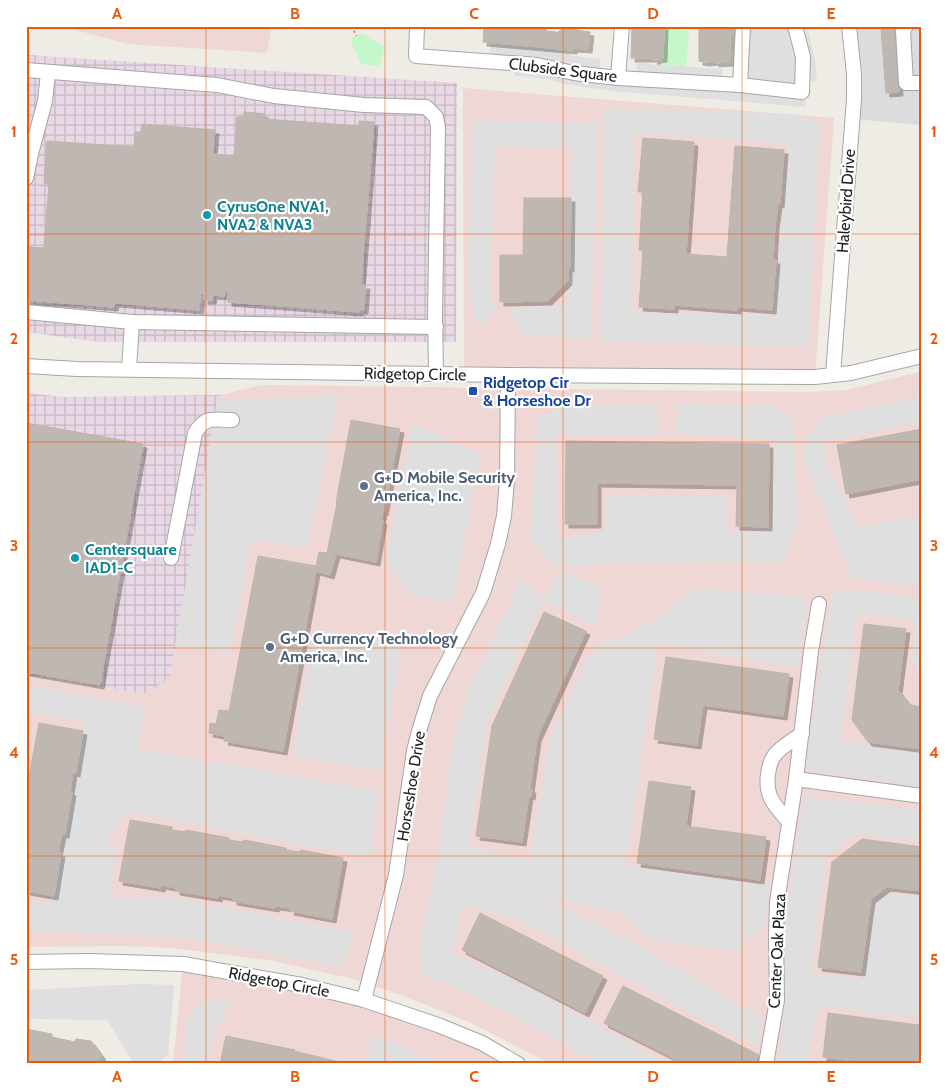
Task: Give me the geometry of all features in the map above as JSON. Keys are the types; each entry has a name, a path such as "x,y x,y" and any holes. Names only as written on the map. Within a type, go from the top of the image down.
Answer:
{"street":[{"name":"Clubside Square","path":"417,26 416,56 537,65 574,73 618,78 740,85 802,92 803,57 795,26"},
{"path":"618,78 622,26"},
{"path":"740,85 743,26"},
{"name":"Haleybird Drive","path":"833,375 854,99 854,74 849,26"},
{"path":"906,26 903,31 906,83 922,83"},
{"path":"26,70 217,86 274,96 346,103 426,107 436,117 438,127 436,374"},
{"path":"26,178 45,102 48,73"},
{"path":"26,312 132,322 436,327"},
{"path":"129,369 132,322"},
{"name":"Ridgetop Circle","path":"26,366 706,377 833,375 851,373 922,356"},
{"name":"Horseshoe Drive","path":"364,1000 396,875 414,752 419,731 430,696 483,593 498,544 504,516 507,480 508,375"},
{"path":"171,558 195,433 200,425 207,420 232,420"},
{"name":"Center Oak Plaza","path":"766,1064 777,1000 777,902 790,822 811,651 819,604"},
{"path":"790,822 779,811 768,793 769,765 774,756 802,734"},
{"path":"796,779 922,796"},
{"name":"Ridgetop Circle","path":"26,962 99,961 183,964 302,985 364,1000 446,1029 482,1043 518,1064"}],"path":[{"path":"352,26 356,36"}],"shaded area":[{"path":"61,26 272,26 267,53 127,44"},
{"path":"743,26 807,26 815,60 817,81 803,82 806,92 805,107 613,91 565,84 548,79 515,76 516,64 489,62 491,43 550,48 573,56 600,59 600,75 636,79 637,63 722,69 722,84 739,85"},
{"path":"849,26 922,26 922,125 852,119"},
{"path":"28,55 457,83 456,342 99,342 26,332 26,64"},
{"path":"463,88 834,118 815,377 464,375"},
{"path":"604,108 793,114 821,124 817,162 809,347 600,341","holes":["634,132 788,144 774,314 632,312"]},
{"path":"472,120 598,124 591,338 521,335 508,308 567,305 572,149 495,146 490,296 498,310 479,327 469,294"},
{"path":"922,371 922,1064 551,1064 471,1023 401,995 353,979 273,961 173,948 124,946 26,947 26,675 144,694 169,679 221,395 261,385 811,392 846,390"},
{"path":"26,393 63,397 221,395 169,679 144,694 26,675"},
{"path":"339,395 306,549 251,539 230,654 175,646 217,401"},
{"path":"922,397 922,421 828,441 826,449 828,468 859,527 922,516 922,586 852,578 807,469 803,451 806,439 820,418"},
{"path":"678,404 771,405 793,419 798,522 783,562 602,563 553,567 530,538 538,419 563,405 657,406 659,435 556,436 558,540 604,531 606,495 728,496 727,531 771,530 773,439 675,433"},
{"path":"413,423 481,455 452,604 407,593 386,562"},
{"path":"561,570 603,589 595,627 544,601 487,721 468,848 530,860 548,743 593,647 623,636 655,620 698,588 807,597 798,667 657,645 626,865 770,886 765,922 738,951 649,940 621,912 532,896 553,902 618,934 760,1017 760,1047 747,1043 514,918 462,905 452,953 521,984 670,1064 598,1064 521,1020 440,980 425,977 419,966 420,942 437,863 454,735 470,688 521,578 544,600"},
{"path":"833,590 895,594 922,600 922,676 910,660 916,620 856,614 841,740 922,753 922,787 805,769"},
{"path":"314,628 401,645 381,770 292,756"},
{"path":"26,686 145,707 137,749 378,791 370,858 124,811 119,827 113,827 107,847 117,848 110,897 175,898 355,932 341,968 192,938 46,931 26,932 26,902 51,901 85,721 26,712"},
{"path":"803,797 922,809 922,841 857,833 826,857 810,973 863,978 874,901 886,892 922,897 922,1010 912,1018 818,1006 808,1063 811,1064 779,1064 786,999 784,934"},
{"path":"183,964 364,1000 518,1064 173,1064"},
{"path":"139,984 174,985 168,1055 157,1064 134,1064 107,1020 26,1019 26,990"},
{"path":"204,1000 233,1001 214,1031 208,1064 182,1064 187,1019"},
{"path":"374,1035 442,1064 362,1064"}],"green space":[{"path":"666,28 689,30 686,66 663,65"},
{"path":"362,33 385,47 379,66 361,64 350,39"}],"building":[{"path":"493,26 507,29 507,27 512,28 512,26 523,26 523,28 536,30 536,26 540,26 540,28 546,28 546,31 557,33 562,29 561,26 575,26 575,30 590,32 588,49 574,48 573,50 483,42 484,29 493,28"},
{"path":"632,26 664,26 663,58 653,60 654,58 631,58"},
{"path":"699,26 732,26 732,34 730,34 730,62 699,61"},
{"path":"894,27 899,92 886,93 881,28"},
{"name":"CyrusOne NVA1, NVA2 & NVA3","path":"244,112 265,114 264,119 359,126 359,121 374,122 361,285 366,285 364,310 359,310 359,312 228,302 228,292 225,291 225,296 213,295 212,300 204,300 204,294 201,294 199,310 115,303 114,307 26,300 29,247 44,248 49,184 44,183 47,141 134,147 135,132 141,132 142,124 215,130 213,154 234,156 237,117 244,117"},
{"path":"643,138 694,142 686,254 727,257 735,146 784,150 780,204 778,203 775,225 773,260 776,260 772,310 737,307 737,310 674,305 674,309 639,307 643,250 639,250 643,192 638,192"},
{"path":"524,198 571,198 570,268 568,268 568,281 548,301 500,302 500,255 523,255"},
{"path":"351,420 400,429 381,520 383,520 376,562 336,554 330,575 316,571 283,751 224,741 225,736 209,733 210,723 216,724 219,710 229,711 258,556 316,566 319,552 327,553"},
{"name":"Centersquare IAD1-C","path":"26,423 143,444 100,685 26,672"},
{"path":"922,429 922,479 846,494 837,445"},
{"path":"566,441 769,444 768,527 736,526 737,485 597,483 597,524 565,524"},
{"path":"544,612 586,631 537,738 530,789 532,789 531,796 529,795 522,842 476,836 492,726"},
{"path":"864,624 906,629 898,690 910,705 922,707 922,749 868,742 852,720"},
{"path":"666,657 789,674 783,716 703,705 697,745 654,739"},
{"path":"39,723 83,731 76,773 73,772 70,791 72,792 65,834 62,834 58,853 61,853 54,896 26,891 26,792"},
{"path":"649,781 691,787 686,826 766,837 760,880 637,863"},
{"path":"130,820 172,827 172,830 186,832 186,830 229,838 229,840 243,842 244,840 286,848 286,850 300,852 301,850 343,858 332,919 290,911 291,908 276,906 275,908 233,901 233,898 219,895 218,898 176,891 176,888 162,885 161,888 119,881"},
{"path":"862,839 922,847 922,891 887,887 871,899 861,972 818,967 832,862"},
{"path":"480,913 603,976 585,1013 462,950"},
{"path":"623,986 759,1055 754,1064 685,1064 604,1023"},
{"path":"828,1013 918,1025 922,1022 922,1064 877,1064 823,1057"},
{"path":"26,1029 52,1034 52,1037 75,1042 76,1039 91,1041 102,1056 91,1064 26,1064"},
{"path":"226,1036 295,1050 348,1064 220,1064"}],"place":[{"name":"CyrusOne NVA1, NVA2 & NVA3","path":"207,215"},
{"name":"Ridgetop Cir & Horseshoe Dr","path":"473,391"},
{"name":"G+D Mobile Security America, Inc.","path":"364,486"},
{"name":"Centersquare IAD1-C","path":"75,558"},
{"name":"G+D Currency Technology America, Inc.","path":"270,647"}]}
